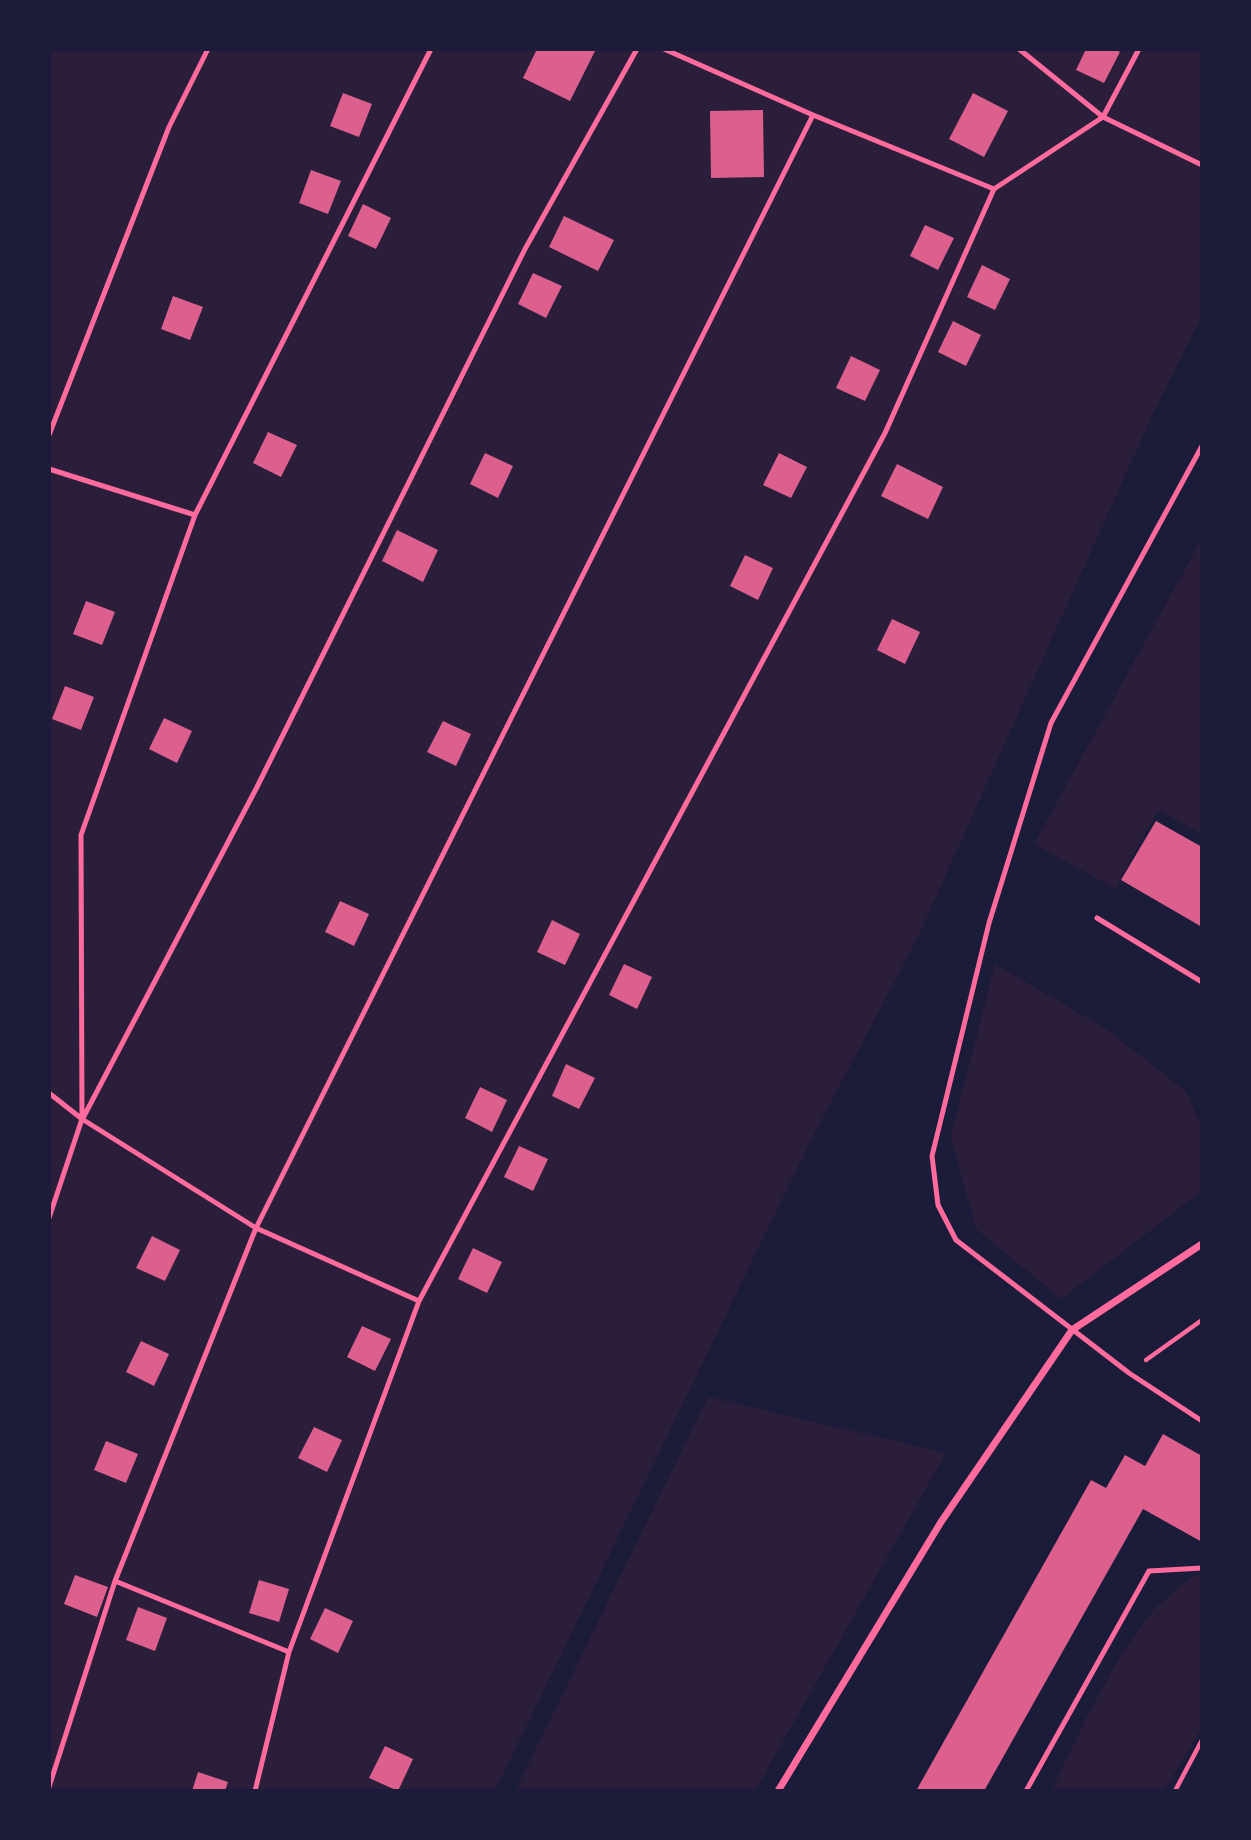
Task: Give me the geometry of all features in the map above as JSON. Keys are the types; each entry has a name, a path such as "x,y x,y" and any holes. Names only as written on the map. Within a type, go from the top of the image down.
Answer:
{"street":[{"path":"778,1791 941,1522 1072,1330 1202,1244"}],"lane":[{"path":"49,435 169,127 208,49"},
{"path":"82,1119 81,835 195,515 430,49"},
{"path":"49,1218 82,1119 257,788 525,249 637,49"},
{"path":"664,49 813,115 994,189"},
{"path":"1019,49 1103,117 1202,165"},
{"path":"255,1791 289,1652 419,1301 885,433 994,189 1103,117 1139,49"},
{"path":"49,1787 116,1581 256,1228 813,115"},
{"path":"1202,446 1051,723 989,923 932,1156 938,1205 956,1240 1129,1373 1202,1421"},
{"path":"49,469 195,515"},
{"path":"1097,918 1202,982"},
{"path":"49,1093 82,1119 256,1228 419,1301"},
{"path":"1026,1791 1149,1571 1202,1568"},
{"path":"116,1581 289,1652"}],"path":[{"path":"1129,1373 1202,1320"},
{"path":"1175,1791 1202,1740"}],"shaded area":[{"path":"49,49 1202,49 1202,315 1151,418 918,937 809,1144 495,1791 49,1791"},
{"path":"1202,538 1202,834 1158,810 1115,889 1034,844"},
{"path":"995,964 1103,1027 1185,1090 1202,1127 1202,1191 1061,1299 976,1229 951,1137"},
{"path":"708,1397 946,1453 755,1791 515,1791"},
{"path":"1192,1576 1202,1576 1202,1728 1164,1791 1051,1791 1087,1716 1124,1650 1154,1609"}],"building":[{"path":"537,49 596,49 570,101 523,78"},
{"path":"1086,49 1114,49 1120,52 1104,83 1076,70"},
{"path":"343,93 372,104 359,137 330,126"},
{"path":"973,93 1008,111 984,157 949,139"},
{"path":"763,110 764,177 711,178 710,111"},
{"path":"311,170 341,181 328,214 299,203"},
{"path":"363,204 391,218 376,249 348,236"},
{"path":"564,216 614,240 598,271 549,247"},
{"path":"925,225 954,238 938,270 910,256"},
{"path":"982,265 1010,279 995,310 967,297"},
{"path":"533,273 562,286 546,318 518,304"},
{"path":"173,296 203,307 190,340 161,329"},
{"path":"953,321 981,335 966,366 938,352"},
{"path":"851,356 880,370 865,401 836,388"},
{"path":"268,432 297,445 281,477 253,463"},
{"path":"485,453 513,466 498,498 470,484"},
{"path":"779,453 807,467 791,498 763,485"},
{"path":"897,464 943,487 928,519 881,496"},
{"path":"397,530 438,550 423,582 382,561"},
{"path":"745,555 773,568 758,600 730,586"},
{"path":"86,601 115,612 102,645 73,634"},
{"path":"892,619 920,632 905,664 877,650"},
{"path":"65,686 94,697 81,730 52,719"},
{"path":"164,718 192,731 177,763 149,749"},
{"path":"443,721 471,734 456,766 427,752"},
{"path":"1156,821 1202,847 1202,927 1121,880"},
{"path":"340,901 369,914 354,946 325,932"},
{"path":"552,920 580,934 565,965 537,952"},
{"path":"624,964 652,977 637,1009 609,995"},
{"path":"566,1064 595,1078 579,1109 552,1096"},
{"path":"480,1087 507,1100 492,1132 465,1118"},
{"path":"519,1146 548,1159 533,1191 504,1177"},
{"path":"152,1236 180,1250 165,1281 136,1268"},
{"path":"473,1248 502,1262 487,1293 458,1279"},
{"path":"362,1326 391,1339 375,1371 347,1357"},
{"path":"141,1341 169,1354 154,1386 126,1372"},
{"path":"314,1427 342,1440 327,1472 298,1458"},
{"path":"1163,1434 1202,1456 1202,1542 1143,1509 984,1791 916,1791 1091,1480 1106,1488 1125,1455 1145,1466"},
{"path":"106,1441 138,1454 126,1483 94,1470"},
{"path":"75,1575 108,1587 97,1617 64,1604"},
{"path":"259,1580 289,1589 279,1622 249,1613"},
{"path":"138,1607 167,1618 155,1651 126,1640"},
{"path":"325,1608 353,1621 338,1653 310,1639"},
{"path":"385,1746 413,1759 398,1791 369,1778"},
{"path":"198,1772 228,1782 225,1791 192,1791"}]}
